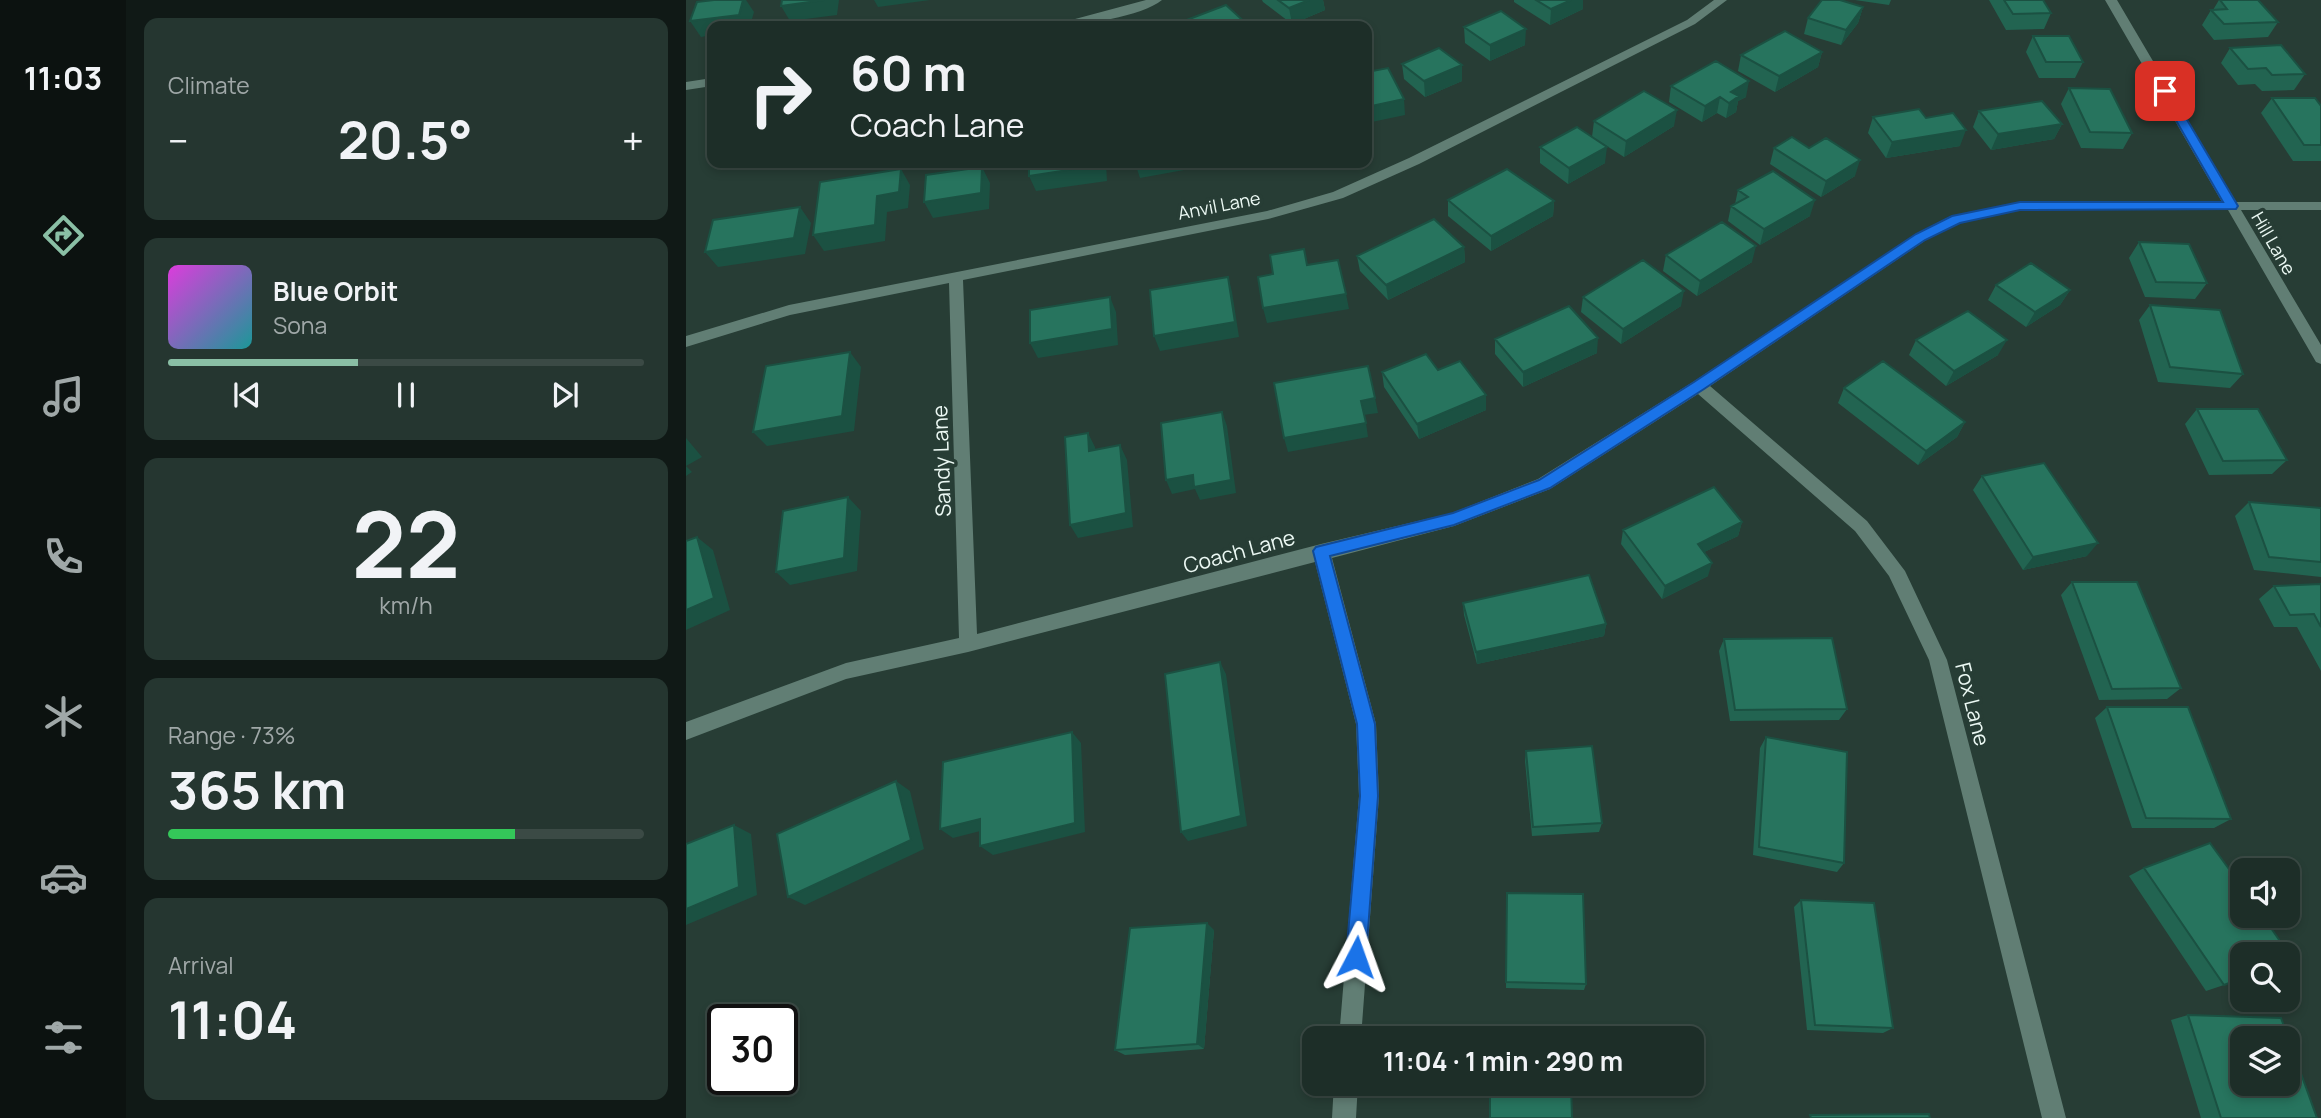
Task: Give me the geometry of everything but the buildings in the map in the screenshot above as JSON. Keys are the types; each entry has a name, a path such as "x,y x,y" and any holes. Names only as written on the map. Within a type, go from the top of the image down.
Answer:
{"street":[{"path":"1078,21 1132,9 1156,0"},
{"name":"Anvil Lane","path":"686,342 789,310 1268,215 1338,195 1414,161 1691,22 1721,0"},
{"name":"Hill Lane","path":"2111,0 2321,358"},
{"path":"686,86 707,83"},
{"name":"Coach Lane","path":"686,731 846,671 968,644 1321,551 1454,519 1544,484 1699,386 1921,237 1956,219 2020,206 2321,206"},
{"name":"Sandy Lane","path":"956,277 968,644"},
{"name":"Fox Lane","path":"1699,386 1861,526 1896,571 1938,660 2054,1118"},
{"path":"1321,551 1366,724 1369,796 1351,1026"},
{"path":"1344,1118 1345,1096"}],"route":[{"path":"1356,957 1369,796 1366,724 1321,551 1454,519 1544,484 1699,386 1921,237 1956,219 2020,206 2232,206 2165,91"}]}
